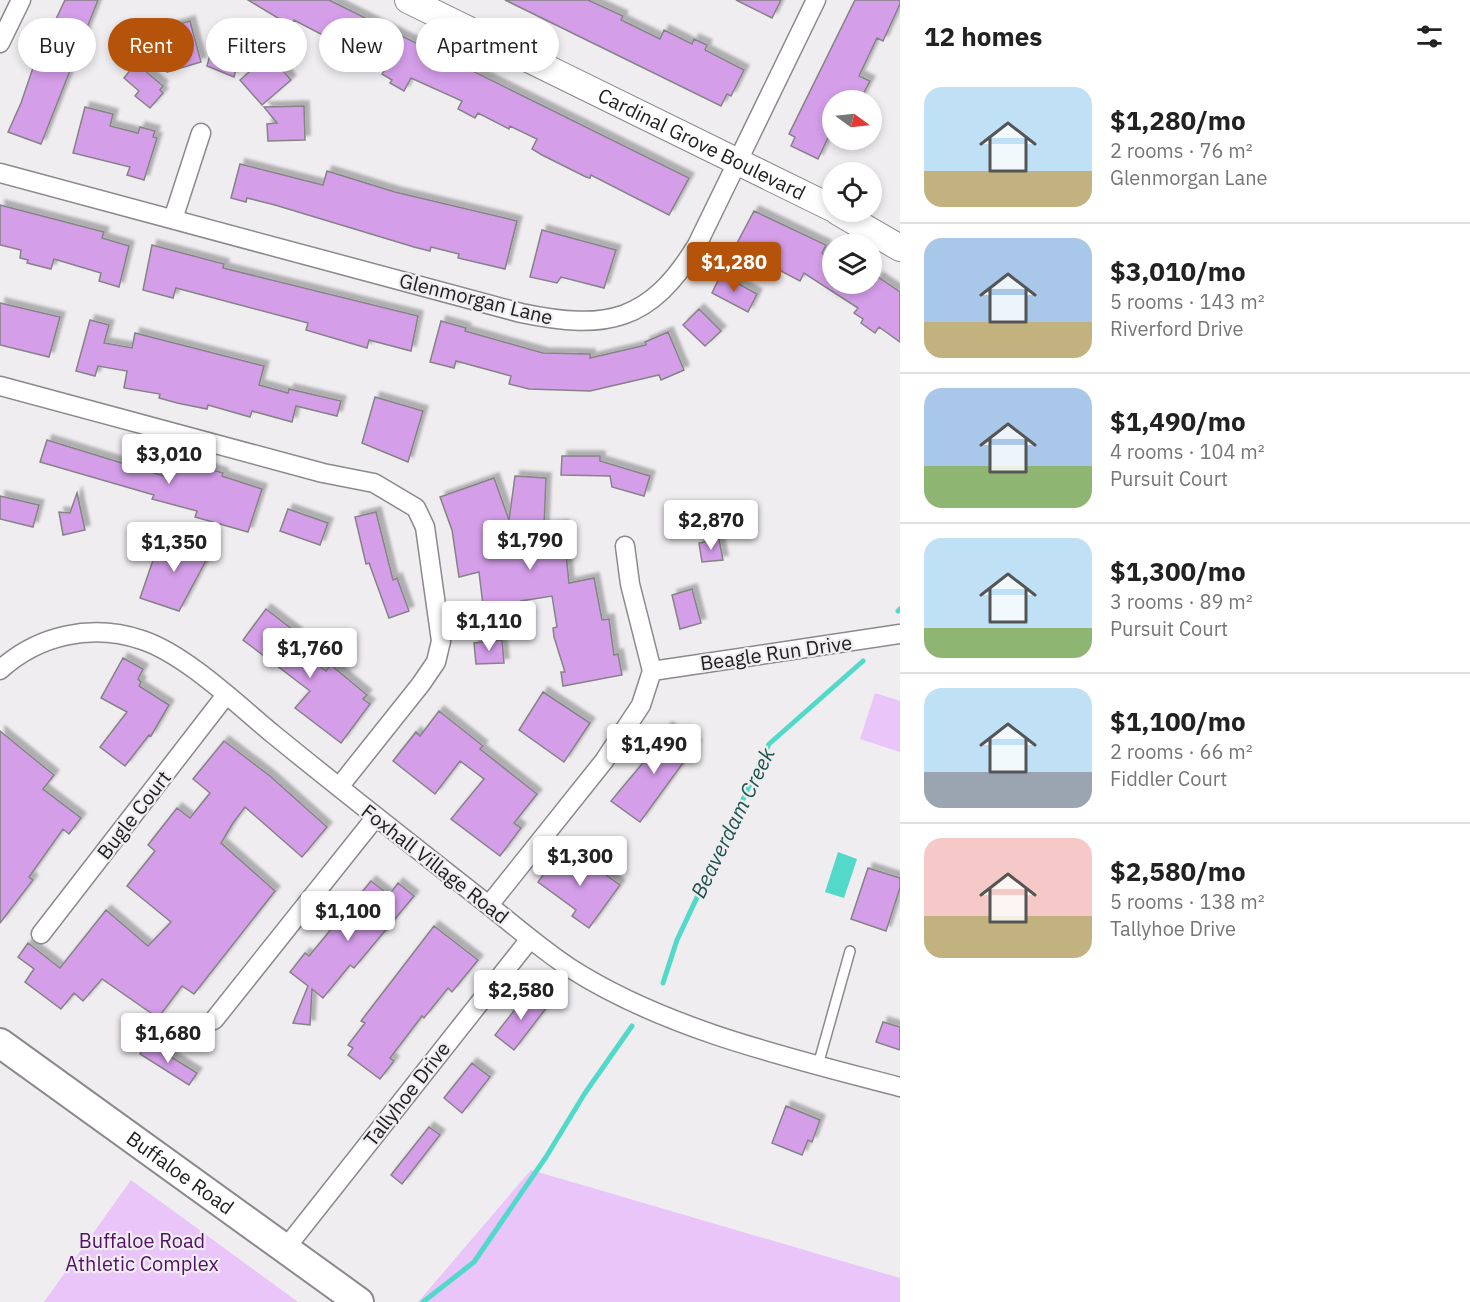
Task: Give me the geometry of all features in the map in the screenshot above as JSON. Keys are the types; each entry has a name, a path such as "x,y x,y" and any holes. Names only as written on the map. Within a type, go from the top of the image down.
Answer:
{"main road":[{"name":"Buffaloe Road","path":"0,1043 359,1302"}],"street":[{"path":"0,43 21,0"},
{"name":"Cardinal Grove Boulevard","path":"408,0 822,203"},
{"name":"Glenmorgan Lane","path":"0,172 521,314 555,320 592,322 644,307 682,270 697,245 816,0"},
{"path":"173,219 201,133"},
{"path":"855,222 900,248"},
{"path":"0,386 323,473 374,483 416,508 425,527 441,641 436,662 339,787"},
{"path":"489,905 625,732 641,705 652,671 630,584 625,546"},
{"name":"Foxhall Village Road","path":"0,670 38,645 72,633 108,632 142,640 173,656 226,695 375,818 571,969 655,1011 760,1050 900,1087"},
{"name":"Beagle Run Drive","path":"652,671 900,634"},
{"name":"Bugle Court","path":"41,934 226,695"},
{"path":"214,1020 375,818"},
{"name":"Tallyhoe Drive","path":"285,1249 530,939"}],"lane":[{"path":"818,1065 850,951"}],"green space":[{"path":"875,693 900,701 900,752 860,739"},
{"path":"531,1170 900,1278 900,1302 418,1302"},
{"name":"Buffaloe Road Athletic Complex","path":"131,1180 298,1302 44,1302"}],"shaded area":[{"path":"838,852 857,859 844,898 825,892"}],"building":[{"path":"65,0 98,0 91,18 57,18"},
{"path":"248,0 329,0 365,18 319,18 319,33 307,27 307,18 278,18"},
{"path":"505,0 588,0 623,16 621,20 660,39 664,30 692,44 694,39 707,45 705,50 744,70 731,96 727,94 721,106 559,26 559,18 542,18"},
{"path":"736,0 781,0 772,18"},
{"path":"855,0 900,0 883,41 877,38 859,76 870,81 865,90 822,90 822,150 818,159 791,146 795,137 789,134"},
{"path":"194,36 201,62 194,64"},
{"path":"404,37 416,43 416,72 475,72 689,178 669,215 591,175 590,178 586,177 542,155 532,149 537,139 510,126 509,129 478,113 475,118 458,109 462,101 411,78 404,91 390,83 392,80 382,74 383,72 404,72"},
{"path":"32,72 70,72 41,144 8,132"},
{"path":"129,72 147,72 163,86 160,90 163,93 150,108 135,96 139,91 124,78"},
{"path":"222,72 235,72 234,77"},
{"path":"249,72 284,72 291,80 262,105 240,80"},
{"path":"304,106 305,140 268,141 267,124 277,123 264,107"},
{"path":"85,107 113,114 110,126 138,133 140,127 155,131 153,137 157,138 144,180 127,175 130,167 73,153"},
{"path":"240,164 323,185 327,171 395,192 517,221 505,269 458,258 459,254 431,247 430,251 414,247 275,205 247,198 246,202 231,198"},
{"path":"0,205 104,232 102,238 129,246 119,287 99,281 101,273 54,259 51,269 27,263 28,260 20,258 21,250 0,245"},
{"path":"754,211 822,243 822,285 804,273 800,281 735,247"},
{"path":"542,230 616,250 604,288 561,277 557,283 530,277"},
{"path":"152,245 224,264 223,268 418,316 411,351 369,340 367,348 306,330 308,323 176,288 173,298 143,290"},
{"path":"721,274 757,294 748,312 712,293"},
{"path":"882,280 900,292 900,342 879,327 875,333 861,323 863,319 854,313 858,308 836,294 882,294"},
{"path":"0,303 60,317 49,357 0,345"},
{"path":"699,309 721,331 705,346 683,325"},
{"path":"90,320 109,325 104,343 132,348 135,333 264,366 259,385 288,393 289,389 341,401 337,416 296,406 292,422 252,411 250,417 208,405 207,409 177,403 159,398 160,394 124,388 127,371 98,366 95,376 76,371"},
{"path":"441,321 466,328 465,331 543,353 590,354 590,358 646,345 645,342 668,332 684,370 661,380 659,375 590,391 529,389 509,384 511,376 456,361 454,368 430,362"},
{"path":"375,397 423,411 408,462 362,443"},
{"path":"47,440 164,476 169,457 223,473 222,476 262,489 248,532 195,517 197,511 152,499 154,495 40,462"},
{"path":"562,456 600,456 600,461 650,476 644,496 612,487 610,476 561,475"},
{"path":"515,476 546,478 544,527 563,525 569,583 594,578 602,620 609,619 614,655 618,654 622,675 563,686 561,672 565,672 554,637 553,628 557,627 552,596 521,601 522,609 484,614 479,572 459,577 452,530 440,497 494,478 509,520"},
{"path":"77,493 85,530 63,535 59,512 70,513"},
{"path":"0,496 39,505 33,527 0,519"},
{"path":"288,509 328,523 320,545 280,531"},
{"path":"376,512 393,580 397,578 409,611 389,618 369,563 366,564 355,517"},
{"path":"161,537 186,545 188,538 210,553 179,611 140,598"},
{"path":"719,539 723,560 702,562 699,543"},
{"path":"692,589 701,623 680,629 672,595"},
{"path":"266,609 297,633 289,643 326,671 331,665 367,695 363,699 370,704 341,743 295,708 310,691 243,640"},
{"path":"502,640 504,663 476,664 474,643"},
{"path":"123,658 143,669 138,679 141,682 139,686 169,705 151,736 149,735 125,766 100,747 127,712 101,698"},
{"path":"543,692 590,723 564,762 519,730"},
{"path":"439,711 483,746 480,749 537,794 514,823 521,828 500,856 451,819 484,779 460,761 435,794 393,761 416,732 420,736"},
{"path":"667,727 696,745 640,822 611,801 652,752"},
{"path":"0,731 54,775 43,789 81,818 69,834 63,829 29,877 33,880 0,923"},
{"path":"224,741 270,776 327,827 302,857 245,807 221,843 275,891 194,994 182,986 158,1018 102,979 83,1001 74,993 61,1009 25,982 34,969 18,957 28,943 60,968 106,910 148,946 171,922 127,886 155,851 148,845 177,808 190,818 210,793 193,779"},
{"path":"559,853 573,863 579,856 620,885 589,928 572,916 576,910 538,882"},
{"path":"868,868 900,878 900,888 886,931 851,919"},
{"path":"371,881 389,895 398,883 414,896 354,968 350,965 323,998 312,989 310,1025 293,1023 308,986 290,972 305,953 309,956"},
{"path":"434,926 478,960 452,992 448,988 424,1018 422,1016 390,1058 394,1061 380,1079 348,1055 353,1048 348,1045 365,1023 361,1021"},
{"path":"528,993 547,1007 514,1050 495,1035"},
{"path":"883,1022 900,1027 900,1050 876,1042"},
{"path":"147,1042 197,1073 189,1085 140,1054"},
{"path":"472,1063 490,1077 462,1113 444,1098"},
{"path":"786,1106 820,1120 812,1142 808,1140 802,1155 772,1143"},
{"path":"429,1127 440,1135 402,1184 391,1175"}],"waterway":[{"name":"Beaverdam Creek","path":"663,983 677,940 769,744 863,661"},
{"name":"Beaverdam Creek","path":"423,1302 474,1262 632,1026"}]}
